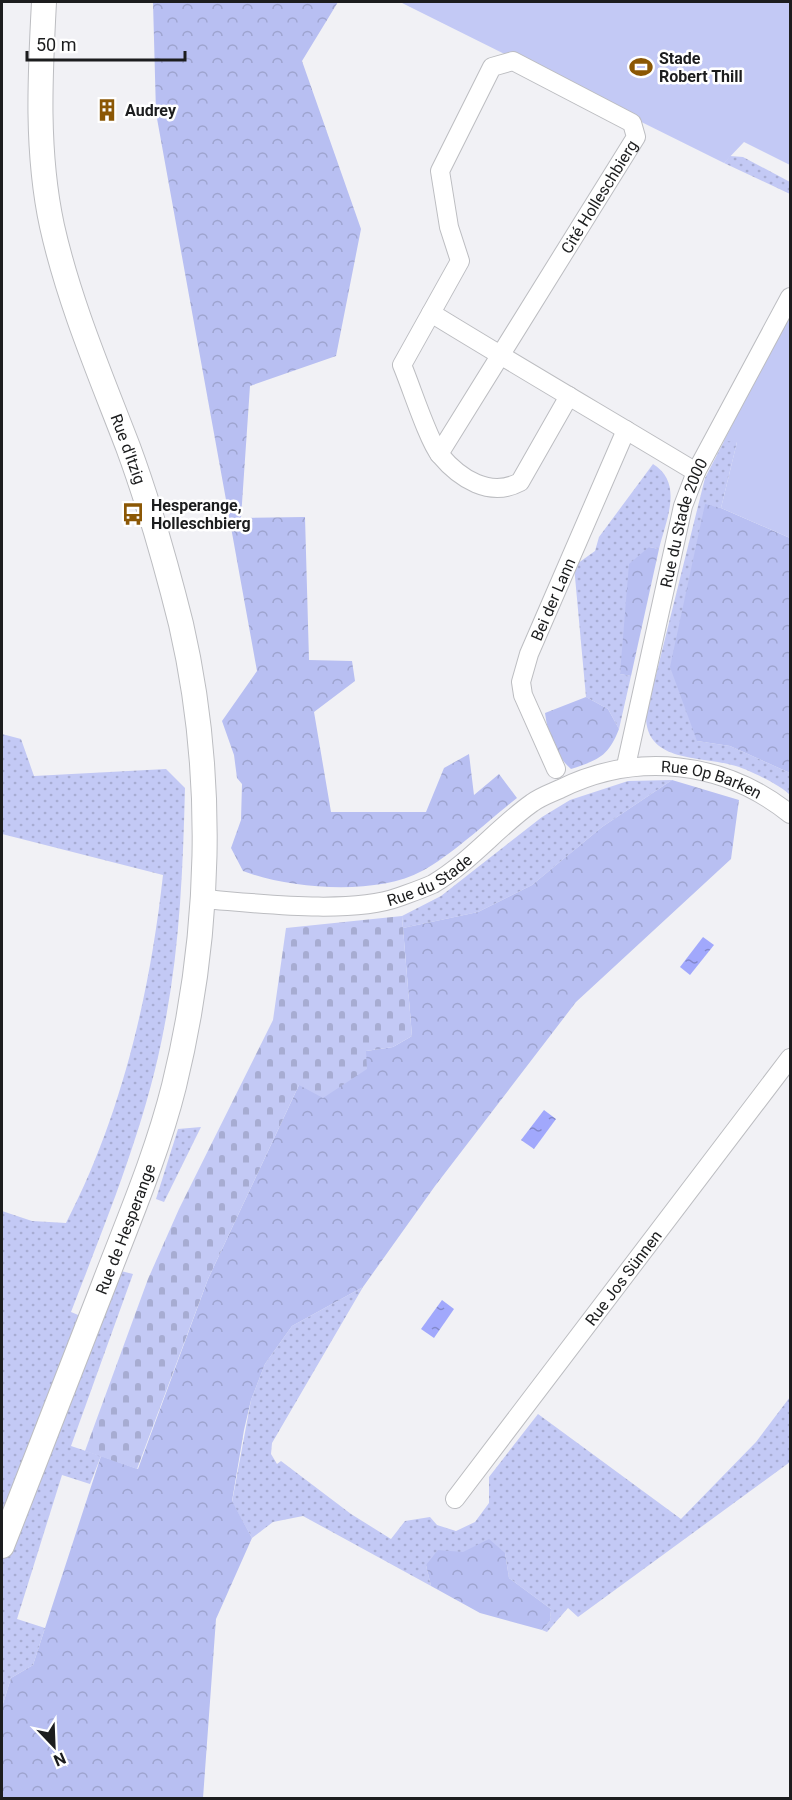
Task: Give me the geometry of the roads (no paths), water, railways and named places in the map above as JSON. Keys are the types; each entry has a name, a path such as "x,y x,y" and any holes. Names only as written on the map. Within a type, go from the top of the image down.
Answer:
{"main road":[{"name":"Rue d'Itzig","path":"44,2 39,88 42,160 51,223 72,302 129,449 161,547 181,627 196,698 204,772 203,900"},
{"name":"Rue de Hesperange","path":"2,1546 141,1190 173,1090 186,1032 203,900"}],"street":[{"name":"Cité Holleschbierg","path":"439,454 636,136 632,123 513,61 492,67 440,171 449,227 460,261 402,365 439,454 468,481 489,489 509,488 520,482 569,396"},
{"name":"Rue du Stade 2000","path":"627,766 683,506 696,472 790,297"},
{"path":"431,313 696,472"},
{"name":"Bei der Lann","path":"556,769 523,695 521,682 529,654 626,430"},
{"name":"Rue Op Barken","path":"627,766 678,765 726,776 770,797 790,814"},
{"name":"Rue du Stade","path":"203,900 283,905 348,905 395,898 433,884 533,802 582,778 627,766"},
{"name":"Rue Jos Sünnen","path":"455,1499 790,1058"}],"water":[{"path":"703,937 714,945 690,975 680,967"},
{"path":"544,1110 556,1119 534,1149 521,1140"},
{"path":"442,1300 454,1309 434,1338 421,1329"}],"place":[{"name":"Stade Robert Thill","path":"641,67"},
{"name":"Audrey","path":"107,110"},
{"name":"Hesperange, Holleschbierg","path":"133,514"}]}
